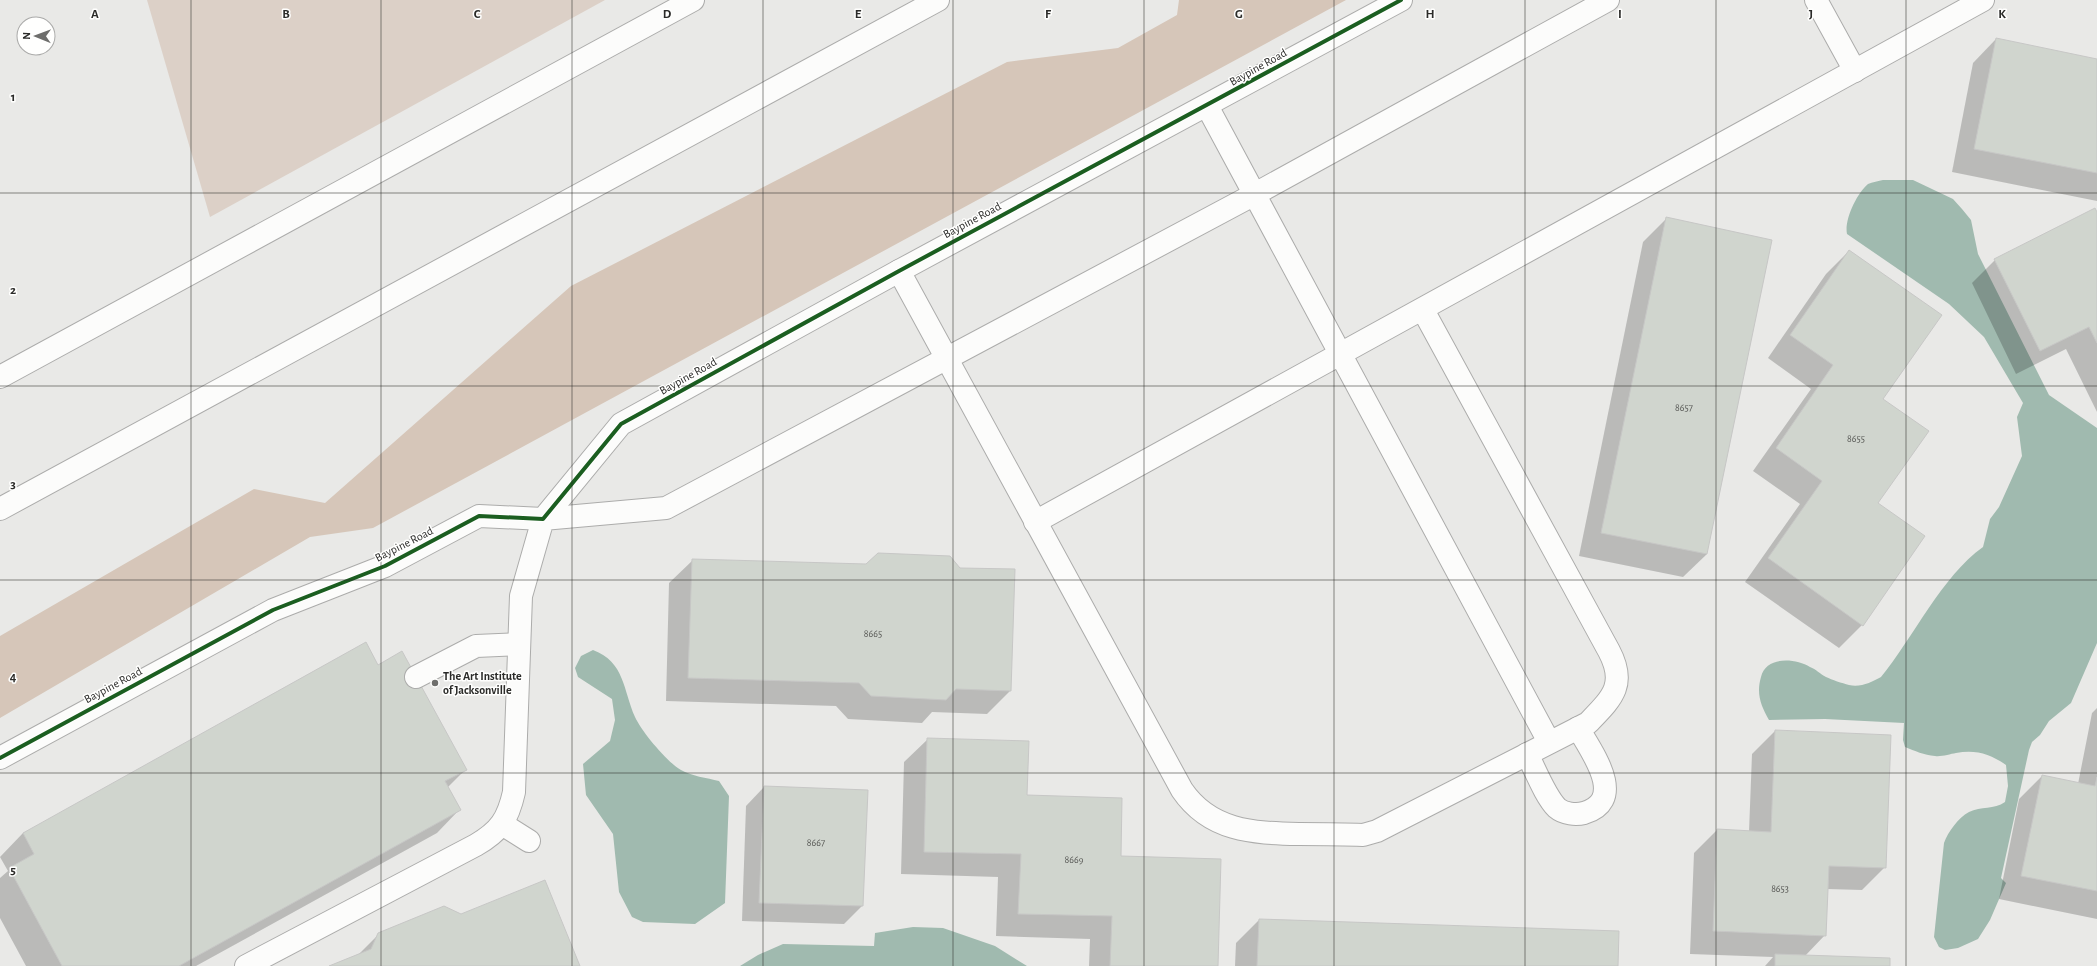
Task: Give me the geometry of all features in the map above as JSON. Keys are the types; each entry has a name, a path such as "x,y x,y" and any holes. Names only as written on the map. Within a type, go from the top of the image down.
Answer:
{"main road":[{"path":"0,377 693,0"},
{"path":"0,509 938,0"},
{"name":"Baypine Road","path":"0,758 273,610 385,566 479,516 543,519 621,424 899,270 1207,106 1401,0"},
{"path":"246,966 476,845 495,832 502,824 510,809 514,792 521,596 543,519 666,508 1254,194 1608,0"},
{"path":"1816,0 1855,71"},
{"path":"1035,522 1342,355 1983,0"},
{"path":"1207,106 1549,742"},
{"path":"899,270 1175,779 1192,804 1210,817 1252,832 1371,834 1578,728 1591,720 1613,694 1618,675 1613,658 1423,310"},
{"path":"416,677 476,646 519,644"},
{"path":"1527,754 1558,808 1570,814 1587,812 1596,807 1601,801 1605,777 1578,728"},
{"path":"502,824 529,841"}],"shaded area":[{"path":"147,0 605,0 210,217"},
{"path":"1179,0 1346,0 373,528 310,537 0,718 0,636 254,489 325,503 571,286 1007,62 1118,48 1177,15"},
{"path":"1883,180 1913,180 1953,199 1962,209 1971,220 1978,254 2049,395 2097,428 2097,643 2071,703 2049,721 2040,735 2032,742 2001,878 2006,883 1990,920 1978,939 1958,948 1945,950 1939,947 1934,937 1944,843 1954,826 1969,812 1996,806 2005,802 2008,786 2006,765 1989,755 1982,753 1963,752 1937,756 1923,754 1905,747 1903,740 1904,723 1825,719 1769,720 1760,700 1759,694 1761,677 1764,670 1775,662 1782,661 1804,664 1828,678 1853,686 1866,684 1881,677 1954,574 1968,559 1983,547 1990,519 1999,507 2022,456 2017,417 2023,403 1984,337 1949,304 1847,234 1849,214 1864,188 1868,184"},
{"path":"593,650 604,655 617,669 622,678 631,707 638,723 662,754 675,766 685,772 719,781 729,796 725,903 695,924 643,922 632,917 619,892 613,834 586,795 583,764 610,741 615,720 612,699 578,677 575,668 581,656"},
{"path":"913,927 943,928 995,946 1027,966 740,966 758,955 783,944 874,946 875,933"}],"building":[{"path":"1996,38 2097,59 2097,173 1974,149"},
{"path":"2095,208 2097,212 2097,343 2089,327 2040,351 1994,259"},
{"path":"1666,217 1772,240 1707,554 1601,533"},
{"path":"1849,250 1942,315 1883,399 1929,431 1878,503 1925,536 1863,626 1768,558 1822,481 1776,448 1833,365 1790,335"},
{"path":"878,553 950,556 960,568 1015,569 1011,691 956,689 946,700 871,696 859,683 688,678 692,559 866,564"},
{"path":"366,642 378,665 402,651 467,770 445,781 461,810 179,966 62,966 9,868 34,854 23,833"},
{"path":"1775,730 1891,735 1886,868 1829,866 1826,936 1713,931 1717,829 1771,832"},
{"path":"927,738 1029,741 1027,795 1122,798 1121,856 1221,859 1218,966 1110,966 1112,916 1018,914 1021,854 924,852"},
{"path":"2042,775 2095,786 2097,777 2097,891 2021,876"},
{"path":"764,786 868,790 863,906 759,903"},
{"path":"545,880 580,966 329,966 371,949 378,933 444,906 461,914"},
{"path":"1259,919 1619,931 1618,966 1257,966"},
{"path":"1775,954 1890,958 1890,966 1775,966"}],"cycle path":[{"path":"0,758 273,610 385,566 479,516 543,519 621,424 899,271 1401,0"}],"place":[{"name":"The Art Institute of Jacksonville","path":"435,683"}]}
